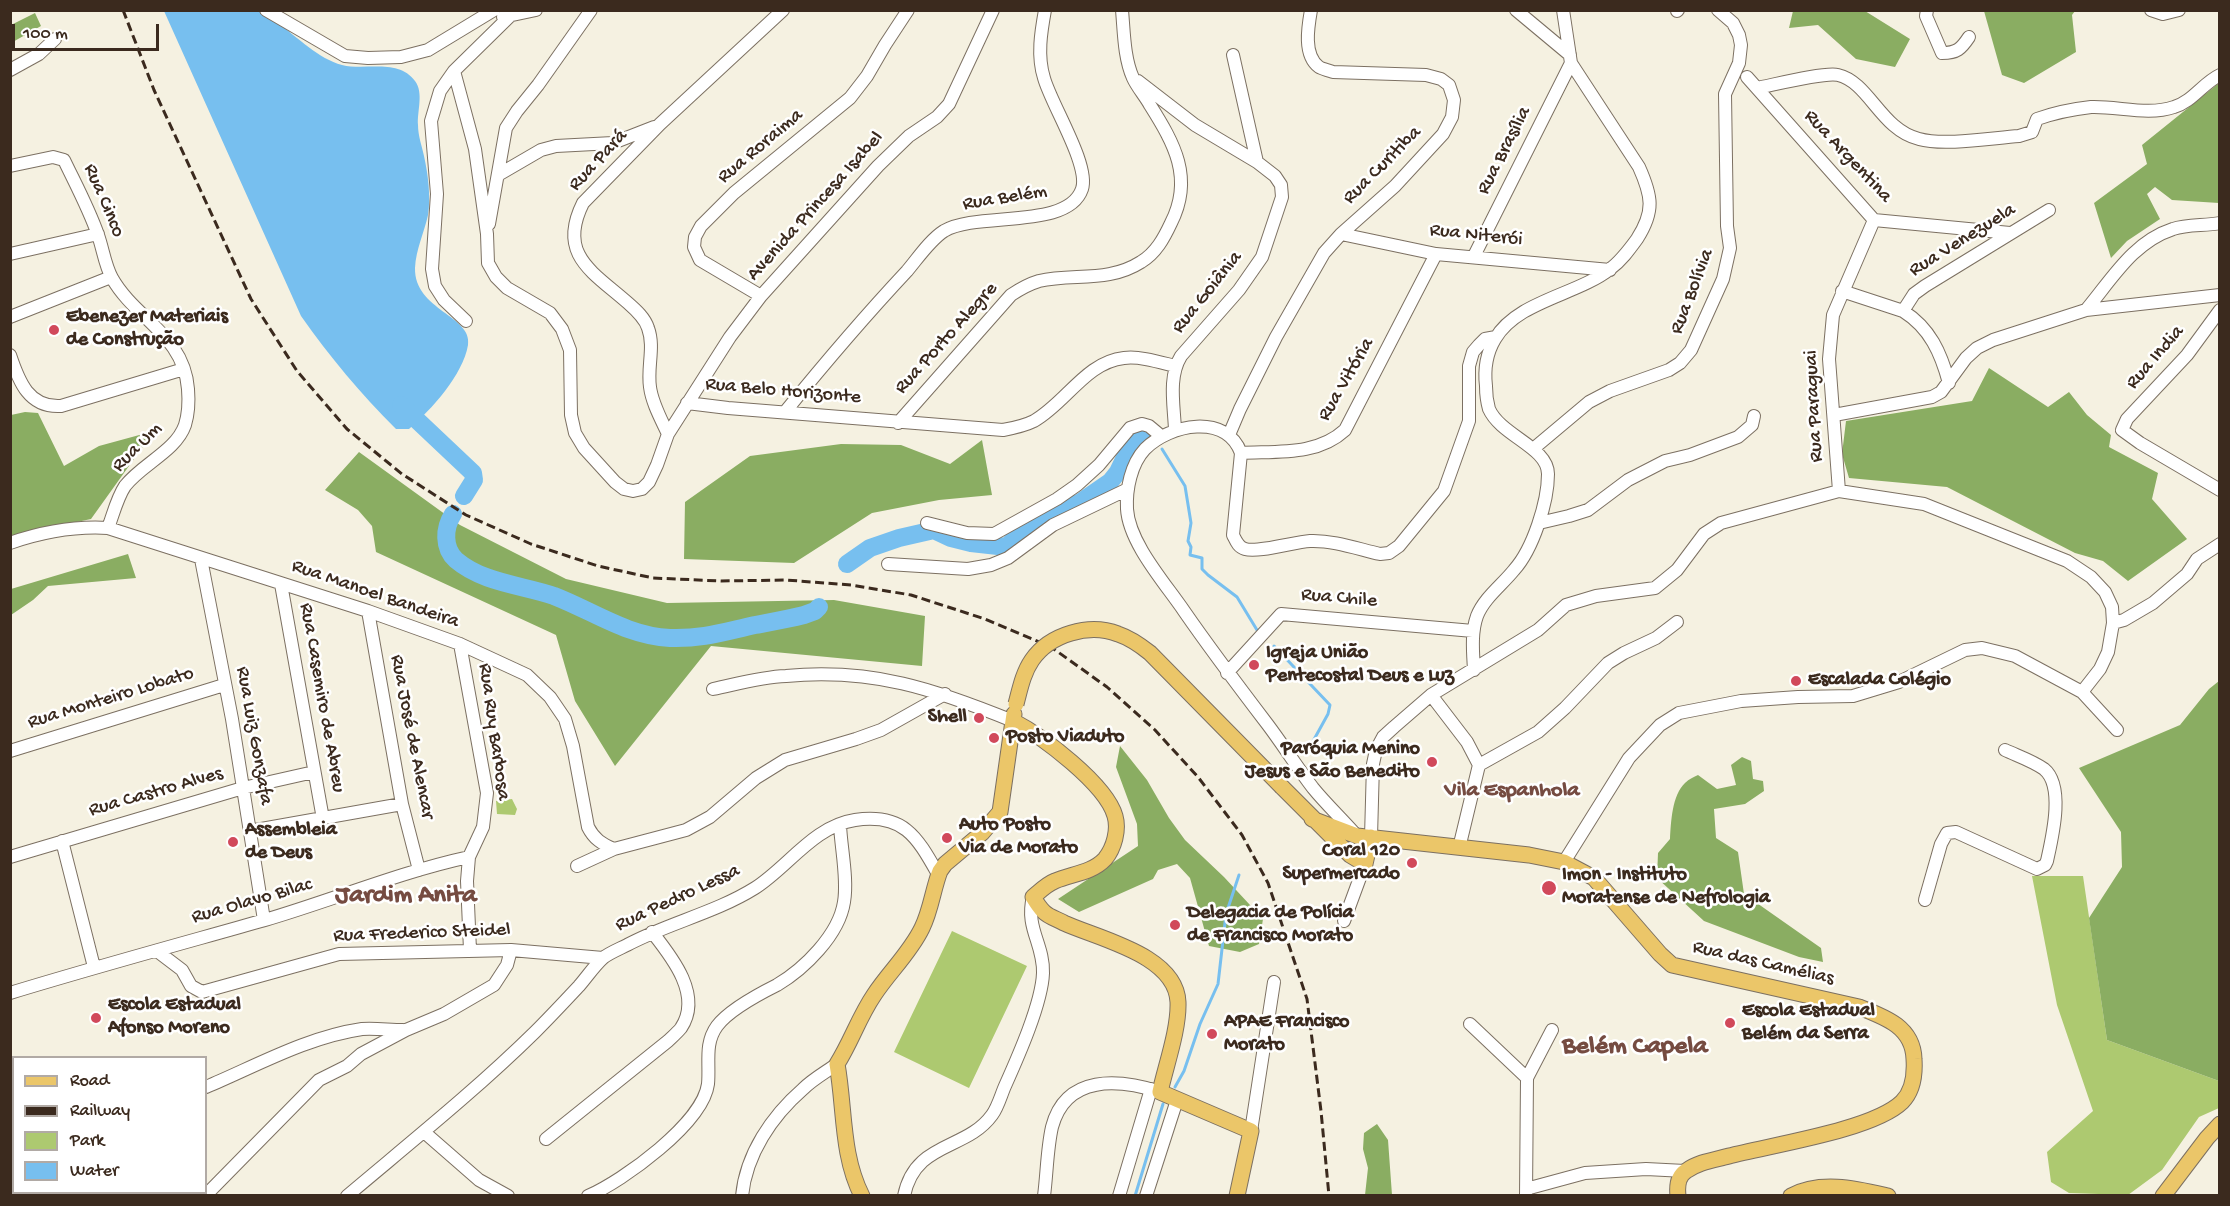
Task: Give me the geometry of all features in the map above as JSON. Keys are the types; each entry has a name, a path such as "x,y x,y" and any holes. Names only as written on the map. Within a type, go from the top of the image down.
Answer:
{"main road":[{"path":"862,1196 849,1159 843,1117 843,1094 837,1064 846,1050 861,1014 914,944 923,926 938,874 945,864 982,833 1000,812 1013,721 1023,678 1032,660 1056,638 1072,632 1093,630 1116,633 1134,641 1149,653 1312,819 1350,855 1365,864"},
{"path":"1013,721 1043,739 1080,770 1110,804 1117,826 1113,845 1105,859 1095,868 1054,881 1033,897 1044,912 1051,916 1083,932 1141,954 1162,969 1172,984 1178,1001 1175,1022 1155,1090 1251,1131 1237,1196"},
{"name":"Rua das Camélias","path":"1312,819 1364,837 1528,855 1564,862 1594,878 1672,965 1859,1007 1883,1016 1899,1026 1911,1041 1914,1048 1913,1082 1902,1101 1890,1110 1839,1130 1708,1161 1685,1171"},
{"path":"1364,837 1365,864"},
{"path":"2163,1196 2207,1138 2220,1125"},
{"path":"1678,1196 1678,1183 1685,1171"},
{"path":"1791,1196 1817,1187 1855,1188 1888,1196"}],"street":[{"path":"266,10 345,56 368,58 400,57 428,50 483,14 494,10"},
{"path":"483,14 509,17 536,10"},
{"path":"487,234 506,128 591,10"},
{"name":"Rua Pará","path":"668,434 650,390 651,336 647,325 637,311 585,265 576,250 573,237 575,220 583,203 660,124 783,10"},
{"name":"Rua Roraima","path":"760,296 700,260 694,248 695,237 701,226 734,193 850,98 867,76 908,10"},
{"name":"Avenida Princesa Isabel","path":"487,234 488,263 496,277 507,288 549,313 562,329 570,350 571,415 575,433 584,448 624,489 633,491 642,489 649,482 668,434 730,337 760,296 884,159 909,136 937,117 949,104 993,10"},
{"name":"Rua Belém","path":"785,412 856,326 945,230 967,222 1047,214 1076,202 1083,187 1083,170 1043,78 1040,55 1045,10"},
{"name":"Rua Porto Alegre","path":"898,423 1011,295 1024,286 1038,281 1100,277 1122,271 1142,262 1161,244 1181,196 1182,177 1177,155 1165,129 1132,77 1122,10"},
{"name":"Rua Curitiba","path":"1229,435 1292,306 1324,253 1341,234 1395,186 1443,134 1452,117 1454,100 1449,85 1441,79 1426,75 1332,72 1318,66 1310,55 1309,48 1311,10"},
{"path":"1474,670 1473,631 1478,614 1489,597 1525,556 1539,523 1548,472 1546,462 1533,449 1509,433 1489,408 1484,368 1496,337 1509,321 1610,270 1629,251 1644,227 1651,204 1639,167 1570,59 1516,10"},
{"path":"1563,10 1570,59"},
{"name":"Rua Bolívia","path":"1533,449 1589,402 1610,391 1669,370 1680,363 1692,350 1722,279 1730,248 1727,226 1725,94 1739,63 1741,45 1733,23 1718,10"},
{"path":"2151,10 2163,14 2179,10"},
{"path":"1924,12 1942,53 1956,53 1969,37"},
{"path":"466,321 444,300 435,286 432,269 437,194 431,121 440,91 454,71 509,17"},
{"path":"10,70 39,54 55,39"},
{"path":"1233,55 1257,162"},
{"name":"Rua Brasília","path":"1474,256 1570,59"},
{"path":"454,71 476,150 487,234"},
{"path":"1756,88 1836,75 1856,84 1897,129 1920,140 1940,141 2019,136 2032,132 2037,119 2056,113 2092,107 2152,110 2175,107 2184,103 2220,75"},
{"name":"Rua Goiânia","path":"1132,77 1195,124 1257,162 1275,176 1281,184 1282,197 1262,257 1239,290 1181,356 1175,366 1173,376 1174,429"},
{"name":"Rua Argentina","path":"1747,77 1874,220 2010,232"},
{"path":"498,175 541,150 555,146 613,143 660,124"},
{"name":"Rua Cinco","path":"10,166 53,157 64,160 98,234 111,277"},
{"name":"Rua Venezuela","path":"1903,311 1914,294 1925,286 2049,210"},
{"name":"Rua Paraguai","path":"1839,492 1829,359 1833,315 1874,220"},
{"path":"2086,310 2139,246 2173,228 2220,223"},
{"path":"10,254 98,234"},
{"name":"Rua Niterói","path":"1341,234 1436,254 1610,270"},
{"path":"1484,235 1499,258"},
{"name":"Rua Vitória","path":"1241,453 1316,448 1334,440 1345,430 1436,254"},
{"path":"10,317 111,277"},
{"name":"Rua Um","path":"108,528 125,487 135,475 176,439 185,426 189,407 184,369 172,345 120,290 111,277"},
{"path":"1842,291 1903,311 1921,326 1934,341 1942,358 1949,383"},
{"path":"1834,415 1932,397 1941,392 1966,358 1977,348 1993,340 2086,310 2220,295"},
{"name":"Rua India","path":"2220,310 2187,355 2127,419 2122,430 2220,490"},
{"path":"1364,837 1313,788 1227,673 1144,554 1132,532 1127,510 1131,474 1143,451 1161,436 1174,429 1195,427 1212,429 1229,435 1237,443 1241,453 1233,536 1237,544 1245,549 1256,550 1312,541 1327,542 1380,554 1389,553 1410,534 1444,490 1469,421 1469,366 1473,352 1485,339 1496,337"},
{"path":"10,355 27,392 39,403 49,407 61,406 184,369"},
{"name":"Rua Belo Horizonte","path":"687,403 898,423 1003,430 1022,426 1035,420 1095,369 1112,360 1128,357 1175,366"},
{"path":"1539,523 1588,510 1628,480 1656,466 1738,437 1752,425 1754,416"},
{"path":"927,523 967,533 994,534 1057,499 1077,485 1099,465 1135,425 1149,426 1161,436"},
{"path":"888,564 968,569 991,565 1008,558 1053,525 1128,489"},
{"path":"1364,837 1376,750 1383,737 1431,695 1538,630 1566,605 1596,596 1655,588 1677,570 1704,534 1721,523 1839,492 1924,504 2067,561 2091,576 2105,592 2112,606 2113,623 2108,652 2100,669 2082,692"},
{"name":"Rua Manoel Bandeira","path":"10,543 60,530 108,528 368,611 460,645 527,675 550,697 565,719 573,746 588,827 593,836 602,844 614,849"},
{"path":"2113,623 2153,603 2187,574 2197,559 2220,544"},
{"name":"Rua Luiz Gonzafa","path":"201,559 232,719 264,920"},
{"name":"Rua Casemiro de Abreu","path":"281,584 323,819"},
{"name":"Rua José de Alencar","path":"368,611 402,804 419,870"},
{"name":"Rua Chile","path":"1227,673 1281,614 1473,631"},
{"path":"1479,765 1538,732 1565,708 1608,663 1656,639 1677,622"},
{"name":"Rua Ruy Barbosa","path":"460,645 487,793 483,827 469,857"},
{"path":"1564,862 1629,758 1660,725 1679,713 1741,701 1853,696 1899,682 1965,650 1982,648 2015,657 2082,692 2117,730"},
{"path":"713,689 783,676 819,674 861,676 897,681 945,694 1013,721"},
{"name":"Rua Monteiro Lobato","path":"10,751 224,685"},
{"path":"577,866 614,849 686,830 711,817 756,778 785,760 856,739 881,729 945,694"},
{"path":"1431,695 1467,741 1479,765 1459,848"},
{"path":"1925,900 1941,844 1947,833 1956,832 2037,869 2045,866 2053,833 2054,789 2051,777 2044,769 2005,750"},
{"name":"Rua Castro Alves","path":"10,857 243,788 314,772"},
{"path":"250,831 402,804"},
{"name":"Rua Pedro Lessa","path":"353,1194 535,1032 603,958 652,932 741,896 772,875 816,837 855,820 895,823 910,831 922,846 938,874"},
{"path":"588,1196 603,1190 624,1175 692,1119 702,1103 708,1084 709,1047 718,1025 757,995 788,978 807,964 830,935 844,902 840,825"},
{"path":"62,841 94,967"},
{"path":"469,857 467,880 470,950"},
{"name":"Rua Olavo Bilac","path":"10,993 264,920 419,870 469,857"},
{"path":"1344,921 1365,864"},
{"path":"904,1196 913,1171 920,1163 928,1155 986,1122 994,1113 1003,1093 1040,994 1043,973 1042,957 1029,911 1033,897"},
{"path":"546,1139 681,1028 687,1009 684,979 670,955 652,932"},
{"name":"Rua Olavo Bilac","path":"182,970 183,942"},
{"path":"207,1194 319,1080 406,1030 444,1014 494,985 507,965 512,950"},
{"name":"Rua Frederico Steidel","path":"157,951 182,970 191,986 202,992 339,954 512,950 603,958"},
{"path":"1251,1131 1274,982"},
{"path":"1470,1024 1527,1078"},
{"path":"207,1087 313,1042 340,1034 364,1029 406,1030"},
{"path":"1551,1030 1527,1078 1526,1192 1585,1173 1646,1168 1685,1171"},
{"path":"742,1196 750,1160 768,1129 792,1099 837,1064"},
{"path":"812,1082 832,1085 843,1094"},
{"path":"1044,1196 1053,1125 1063,1103 1096,1083 1113,1082 1155,1090 1119,1196"},
{"path":"1146,1196 1177,1100"},
{"path":"424,1132 479,1180 508,1196"}],"green space":[{"path":"1793,11 1865,11 1910,39 1895,67 1856,59 1818,25 1789,28"},
{"path":"1984,11 2075,11 2072,15 2076,52 2024,83 2002,75"},
{"path":"35,13 41,26 11,43 11,25"},
{"path":"2219,83 2219,203 2172,200 2155,187 2147,194 2160,219 2127,241 2111,258 2094,203 2147,164 2142,145"},
{"path":"1989,368 2048,407 2069,392 2087,415 2111,435 2109,447 2158,473 2152,499 2187,539 2128,581 2103,561 2075,553 1947,487 1849,478 1842,454 1846,421 1972,401"},
{"path":"25,412 38,413 64,466 99,446 154,431 91,519 11,536 11,415"},
{"path":"982,440 992,495 939,500 872,513 794,563 684,559 685,502 750,456 841,444 901,445 950,464"},
{"path":"359,452 460,525 566,579 667,603 834,600 925,616 922,666 711,646 615,766 575,701 556,635 376,552 372,526 358,510 325,490"},
{"path":"128,554 136,578 48,586 11,615 11,589"},
{"path":"2219,681 2219,1081 2107,1040 2089,918 2122,867 2121,832 2079,768 2180,725 2209,689"},
{"path":"1120,746 1147,780 1185,840 1263,919 1259,944 1240,952 1209,946 1190,878 1177,864 1158,870 1153,879 1079,912 1058,899 1138,846 1137,824 1116,767"},
{"path":"1742,757 1751,761 1753,779 1763,781 1764,791 1745,804 1714,809 1716,838 1738,852 1744,894 1821,948 1823,962 1799,957 1704,921 1657,878 1658,853 1670,839 1673,809 1681,788 1688,780 1698,775 1717,789 1736,785 1731,765"},
{"path":"512,799 517,809 515,815 497,814 496,801"},
{"path":"2032,876 2083,876 2107,1040 2219,1081 2219,1108 2199,1117 2162,1170 2128,1195 2069,1193 2051,1182 2047,1152 2093,1111 2057,1005"},
{"path":"952,931 1027,966 969,1088 894,1052"},
{"path":"1377,1124 1388,1140 1392,1195 1365,1195 1368,1168 1363,1149 1364,1133"}],"water":[{"path":"164,11 259,11 333,62 351,66 390,67 408,74 418,86 420,102 418,129 427,170 429,201 428,215 416,261 417,282 433,303 462,327 467,335 468,345 453,380 436,402 409,429 396,429 346,374 301,316"}],"waterway":[{"path":"401,405 473,473 474,480 464,496"},
{"path":"847,564 870,548 934,530 951,538 971,543 1007,547 1025,526 1081,502 1110,482 1118,472 1134,439 1139,435 1149,435"},
{"path":"1162,449 1185,486 1191,523 1188,541 1191,547 1190,555 1202,558 1202,569 1237,597 1257,630"},
{"path":"453,514 448,525 447,544 456,560 467,568 490,579 554,596 639,633 670,638 703,636 804,615 819,607"},
{"path":"1274,646 1330,705 1328,714 1306,754"},
{"path":"1175,1087 1184,1071 1200,1024 1218,984 1226,914 1239,875"},
{"path":"1135,1196 1163,1104"}],"railway":[{"path":"123,10 154,90 251,299 297,371 347,429 402,474 466,515 531,544 598,566 653,578 721,581 786,580 851,585 911,595 985,619 1051,647 1107,687 1155,730 1198,777 1242,835 1268,883 1307,999 1329,1196"}],"place":[{"name":"Ebenezer Materiais de Construção","path":"54,330"},
{"name":"Igreja União Pentecostal Deus e Luz","path":"1254,665"},
{"name":"Escalada Colégio","path":"1796,681"},
{"name":"Shell","path":"979,718"},
{"name":"Posto Viaduto","path":"994,738"},
{"name":"Paróquia Menino Jesus e São Benedito","path":"1432,762"},
{"name":"Auto Posto Via de Morato","path":"947,838"},
{"name":"Assembleia de Deus","path":"233,842"},
{"name":"Coral 120 Supermercado","path":"1412,863"},
{"name":"Imon - Instituto Moratense de Nefrologia","path":"1549,888"},
{"name":"Delegacia de Polícia de Francisco Morato","path":"1175,925"},
{"name":"Escola Estadual Afonso Moreno","path":"96,1018"},
{"name":"Escola Estadual Belém da Serra","path":"1730,1023"},
{"name":"APAE Francisco Morato","path":"1212,1034"}],"district":[{"name":"Vila Espanhola","path":"1512,792"},
{"name":"Jardim Anita","path":"406,897"},
{"name":"Belém Capela","path":"1635,1048"}]}
